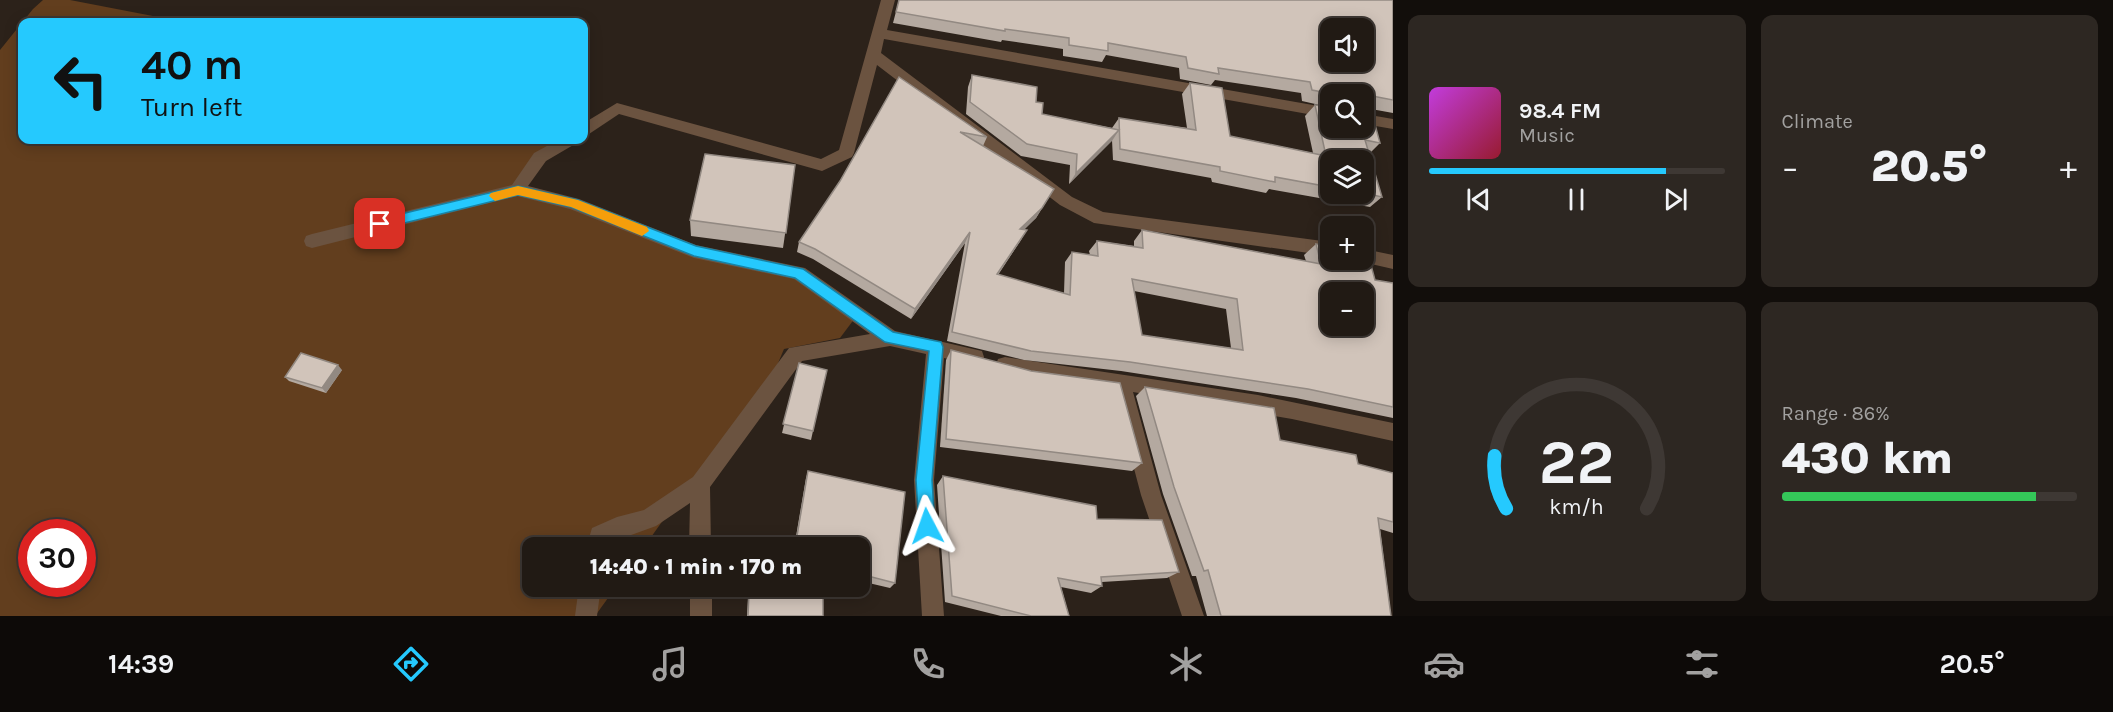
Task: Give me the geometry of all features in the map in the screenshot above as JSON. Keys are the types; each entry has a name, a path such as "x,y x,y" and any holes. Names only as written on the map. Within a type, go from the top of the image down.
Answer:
{"street":[{"path":"588,127 617,108 822,165 846,153 881,34 888,0"},
{"path":"881,34 1320,111"},
{"path":"874,56 1066,201 1100,218 1320,248"},
{"path":"1374,121 1393,124"},
{"path":"518,190 540,157 563,144"},
{"path":"312,241 518,190 573,203 694,251 798,273 890,338"},
{"path":"1374,257 1393,262"},
{"path":"600,537 617,528 649,519 700,484 796,354 890,338 936,347 1024,370 1121,382 1336,417 1393,432"},
{"path":"933,616 924,480 936,347"},
{"path":"1121,382 1151,495 1193,616"},
{"path":"700,484 700,537"},
{"path":"586,616 589,597"},
{"path":"701,597 701,616"}],"shaded area":[{"path":"43,0 70,0 163,18 26,18"},
{"path":"18,28 18,144 563,144 540,157 518,190 694,251 799,273 858,314 840,338 784,349 760,406 686,488 651,537 522,537 522,597 609,597 595,616 0,616 0,50"}],"building":[{"path":"899,0 1393,0 1393,100 1374,96 1374,84 1320,84 1320,92 1312,90 1310,82 1218,68 1219,74 1188,68 1186,57 1108,43 1108,51 1069,45 1069,38 1005,29 1005,31 896,12"},
{"path":"972,75 1037,87 1036,102 1043,103 1042,114 1119,130 1076,173 1077,154 1027,144 970,102"},
{"path":"899,77 987,137 960,132 1054,189 1042,208 1020,229 1027,230 997,274 1070,295 1072,252 1098,256 1097,241 1143,248 1142,230 1320,264 1320,270 1372,270 1375,280 1393,283 1393,407 1308,389 1130,362 1031,351 952,332 970,232 915,309 815,249 799,242 840,181","holes":["1132,279 1237,299 1243,350 1142,335"]},
{"path":"1190,83 1222,88 1230,136 1320,155 1320,185 1275,177 1275,182 1220,171 1220,167 1120,149 1119,118 1196,130"},
{"path":"1315,105 1320,106 1320,128"},
{"path":"1374,121 1380,143 1365,140 1368,150 1325,150 1322,138 1374,138"},
{"path":"705,154 795,165 786,233 690,220"},
{"path":"1374,170 1382,197 1374,195"},
{"path":"1316,244 1320,245 1320,260"},
{"path":"951,350 1031,371 1120,383 1142,463 946,439"},
{"path":"301,353 338,365 322,388 285,377"},
{"path":"799,363 827,370 813,431 783,424"},
{"path":"1145,387 1274,408 1280,440 1356,455 1358,464 1393,473 1393,522 1378,518 1391,616 1221,616 1208,570 1204,571 1174,487"},
{"path":"808,471 905,492 895,583 870,577 870,537 797,537"},
{"path":"943,476 1096,506 1097,519 1162,520 1179,572 1101,577 1102,586 1058,578 1069,616 1031,616 952,596"},
{"path":"749,597 823,597 823,616 748,616"}],"slow traffic":[{"path":"495,196 518,190 573,203 642,231"}],"route":[{"path":"380,224 518,190 573,203 694,251 798,273 890,338 936,347 924,480 927,526"}]}
